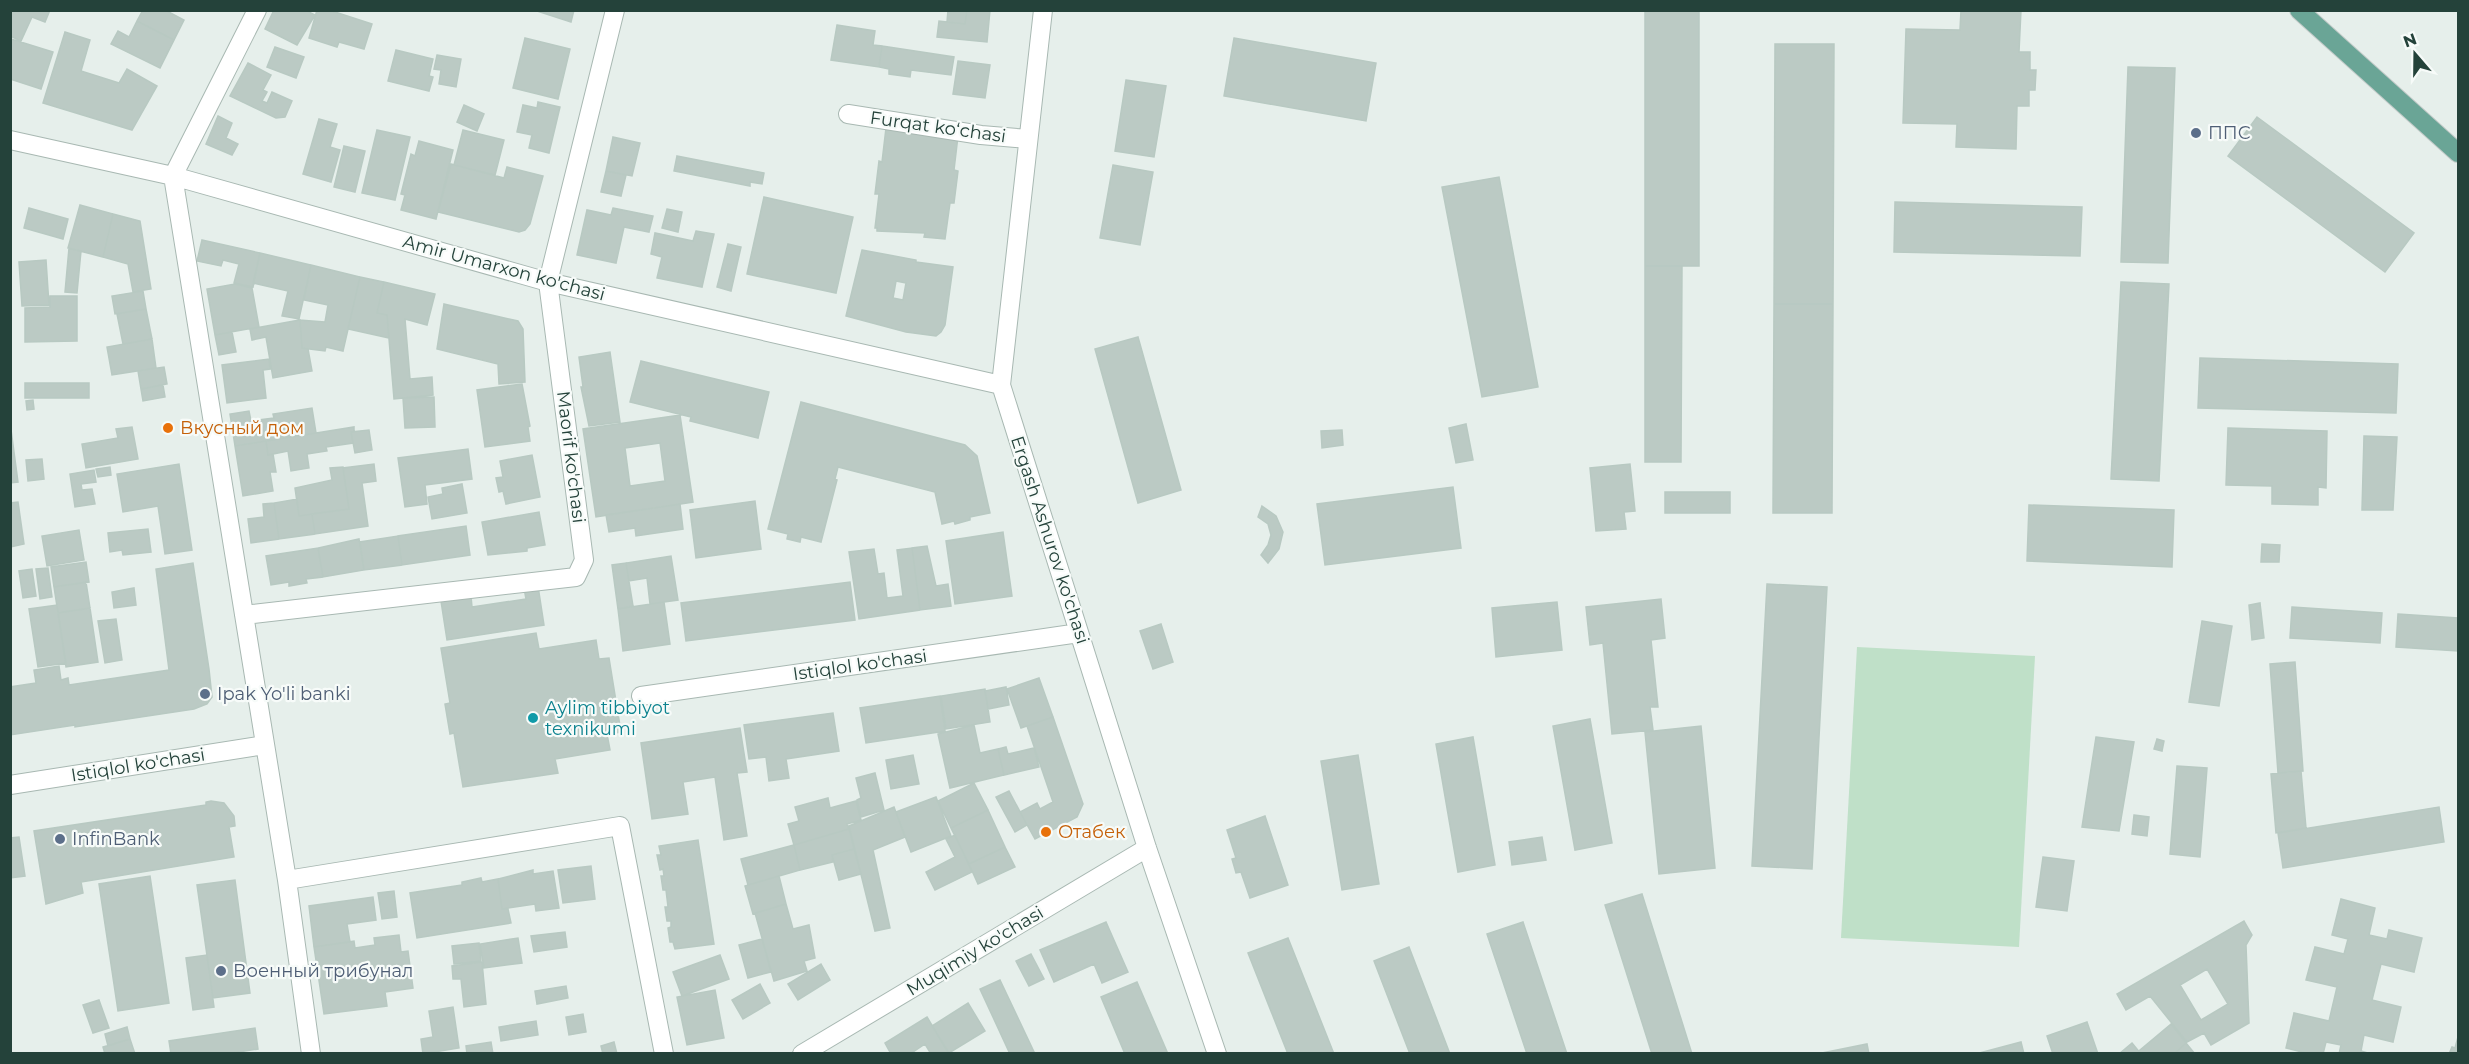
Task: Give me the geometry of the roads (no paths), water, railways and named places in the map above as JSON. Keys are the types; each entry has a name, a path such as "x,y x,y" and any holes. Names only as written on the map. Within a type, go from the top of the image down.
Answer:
{"main road":[{"path":"2301,12 2458,153"}],"street":[{"path":"256,10 173,176 287,880 311,1053"},
{"name":"Maorif ko'chasi","path":"244,615 576,577 584,560 548,282 615,10"},
{"name":"Ergash Ashurov ko'chasi","path":"1043,10 1000,386 1147,848 1217,1053"},
{"name":"Furqat koʻchasi","path":"848,114 981,135 1028,139"},
{"name":"Amir Umarxon ko'chasi","path":"10,140 173,176 548,282 1000,386"},
{"name":"Istiqlol ko'chasi","path":"641,696 1079,633"},
{"name":"Istiqlol ko'chasi","path":"10,785 265,745"},
{"path":"287,880 620,826 664,1053"},
{"name":"Muqimiy ko'chasi","path":"802,1053 1147,848"}],"place":[{"name":"ППС","path":"2196,133"},
{"name":"Вкусный дом","path":"168,428"},
{"name":"Ipak Yo'li banki","path":"205,694"},
{"name":"Aylim tibbiyot texnikumi","path":"533,718"},
{"name":"Отабек","path":"1046,832"},
{"name":"InfinBank","path":"60,839"},
{"name":"Военный трибунал","path":"221,971"}]}
